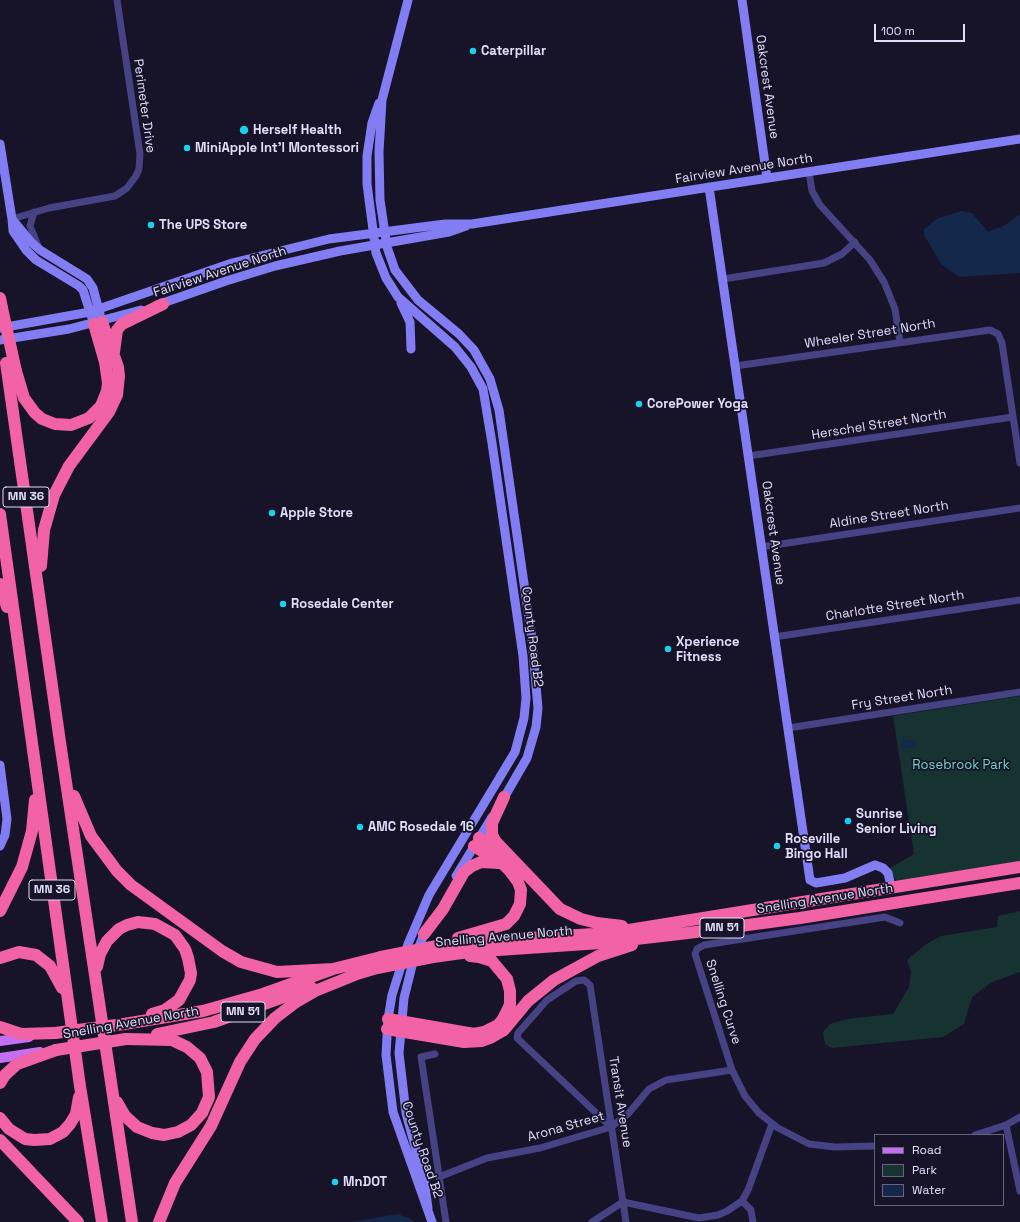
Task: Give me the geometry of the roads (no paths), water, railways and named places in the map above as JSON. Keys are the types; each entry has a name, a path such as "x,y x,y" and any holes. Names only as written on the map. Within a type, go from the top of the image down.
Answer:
{"highway":[{"path":"1,303 16,371 24,398 35,413 42,419 54,424 71,425 89,418 101,406 107,391 108,383 105,362 96,317"},
{"path":"114,353 117,330 122,324 163,304"},
{"path":"45,631 41,568 42,549 47,518 54,496 69,466 114,402 120,376 114,353 96,317"},
{"name":"MN 36","path":"0,320 60,742 132,1222"},
{"name":"MN 36","path":"0,514 80,1086 102,1222"},
{"path":"0,584 21,666"},
{"path":"60,742 70,786 84,821 100,850 131,885 222,951 241,962 277,972 333,970"},
{"path":"0,911 19,876 28,849 34,813 35,767"},
{"path":"504,797 492,823 492,835 496,842 527,873 545,895 560,909 570,915 597,923 641,928"},
{"path":"476,842 503,854 527,873"},
{"path":"438,951 506,924 514,916 520,904 521,890 516,879 504,864 476,842"},
{"path":"424,934 443,909 464,872 481,862 496,862 504,864"},
{"name":"Snelling Avenue North","path":"55,1033 124,1024 203,1011 263,994 333,970 379,963 438,951 610,933 794,904 891,886 1020,867"},
{"name":"Snelling Avenue North","path":"438,951 491,950 601,943 688,933 800,918 1020,883"},
{"path":"96,976 103,947 112,935 127,925 138,922 155,924 170,931 183,945 188,958 191,973 184,994 173,1005 165,1010 124,1024"},
{"path":"394,1025 464,1042 482,1041 504,1030 528,1001 568,971 614,950 688,933"},
{"path":"394,1025 474,1034 491,1029 503,1019 510,1005 510,991 507,979 498,966 492,961 479,957 438,951"},
{"path":"0,958 13,953 25,952 36,955 46,962 57,976 70,1014"},
{"name":"Snelling Avenue North","path":"56,1050 201,1026 313,987 357,974 379,963"},
{"path":"159,1222 175,1183 211,1126 240,1062 255,1039 275,1018 296,1002 357,974"},
{"path":"0,1027 21,1034 55,1033"},
{"path":"110,1078 117,1100 125,1116 137,1127 152,1134 168,1134 185,1129 197,1119 206,1105 209,1088 207,1072 200,1058 191,1049 172,1040 126,1039"},
{"path":"0,1083 5,1075 17,1064 56,1050"},
{"path":"0,1118 9,1130 25,1139 50,1139 63,1132 74,1118 78,1108 80,1086"},
{"path":"0,1140 78,1222"}],"main road":[{"name":"Snelling Avenue North","path":"0,1041 55,1033"},
{"name":"Snelling Avenue North","path":"0,1058 56,1050"}],"street":[{"name":"Perimeter Drive","path":"12,219 66,204 115,196 127,188 136,176 139,169 140,154 117,0"},
{"name":"County Road B2","path":"394,1025 424,934 476,842 527,758 536,727 538,708 532,639 499,410 490,379 469,344 421,303 408,289 393,266 386,243 378,178 382,100 408,0"},
{"name":"Oakcrest Avenue","path":"742,0 768,178"},
{"name":"County Road B2","path":"382,100 377,105 372,123 367,156 367,184 374,245 385,275 399,298 455,347 471,367 483,389 520,641 526,698 524,718 518,742 508,766 429,895 410,937 396,977 394,1025 399,1053 402,1090 408,1121 424,1179 428,1208 432,1222"},
{"name":"Fairview Avenue North","path":"0,340 27,337 96,317 244,259 329,239 445,224 472,224 1020,140"},
{"path":"0,144 13,231 26,250 50,269 76,282 83,290 96,317"},
{"path":"809,172 815,199 870,260 884,282 895,309 900,342"},
{"name":"Oakcrest Avenue","path":"709,187 809,878 812,882 816,883 845,878 875,865 883,868 888,873 891,886"},
{"path":"34,212 30,226 40,250"},
{"path":"12,219 31,242 40,250 87,279 93,288 96,317"},
{"name":"Fairview Avenue North","path":"0,328 96,317 163,304 220,283 269,268 374,245 449,232 472,224"},
{"path":"722,279 824,263 842,254 855,242"},
{"path":"399,298 409,320 411,348"},
{"name":"Wheeler Street North","path":"735,366 985,329 994,332 1002,343 1013,417"},
{"path":"1013,417 1020,463"},
{"name":"Herschel Street North","path":"748,456 1013,417"},
{"name":"Aldine Street North","path":"761,547 1020,508"},
{"name":"Charlotte Street North","path":"774,637 1020,600"},
{"path":"520,641 532,639"},
{"name":"Fry Street North","path":"788,728 1020,692"},
{"path":"0,765 7,827 0,846"},
{"path":"465,835 476,842"},
{"name":"Snelling Curve","path":"874,1146 835,1147 809,1144 772,1124 752,1104 740,1087 732,1070 696,954 700,947 885,917 900,924"},
{"name":"Transit Avenue","path":"611,1127 517,1038 518,1033 547,1000 576,981 584,980 590,985 626,1222"},
{"path":"435,1054 421,1057 446,1222"},
{"name":"Arona Street","path":"439,1177 487,1158 540,1148 611,1127 628,1114 642,1094 657,1084 674,1078 732,1070"},
{"path":"978,1134 1006,1125 1020,1117"},
{"path":"592,1222 623,1202 699,1218 718,1215 742,1201 752,1182 772,1124"},
{"path":"1006,1125 1020,1191"},
{"path":"742,1201 751,1210 753,1222"}],"water":[{"path":"961,211 972,213 988,232 1005,225 1020,214 1020,273 960,277 942,265 924,235 924,229 938,218"},
{"path":"915,739 916,747 902,749 901,741"},
{"path":"398,1214 413,1220 414,1222 351,1222"}],"place":[{"name":"Caterpillar","path":"473,51"},
{"name":"Herself Health","path":"244,130"},
{"name":"MiniApple Int'l Montessori","path":"187,148"},
{"name":"The UPS Store","path":"151,225"},
{"name":"CorePower Yoga","path":"639,404"},
{"name":"Apple Store","path":"272,513"},
{"name":"Rosedale Center","path":"283,604"},
{"name":"Xperience Fitness","path":"668,649"},
{"name":"Sunrise Senior Living","path":"848,821"},
{"name":"AMC Rosedale 16","path":"360,827"},
{"name":"Roseville Bingo Hall","path":"777,846"},
{"name":"MnDOT","path":"335,1182"}],"park label":[{"name":"Rosebrook Park","path":"961,765"}]}
